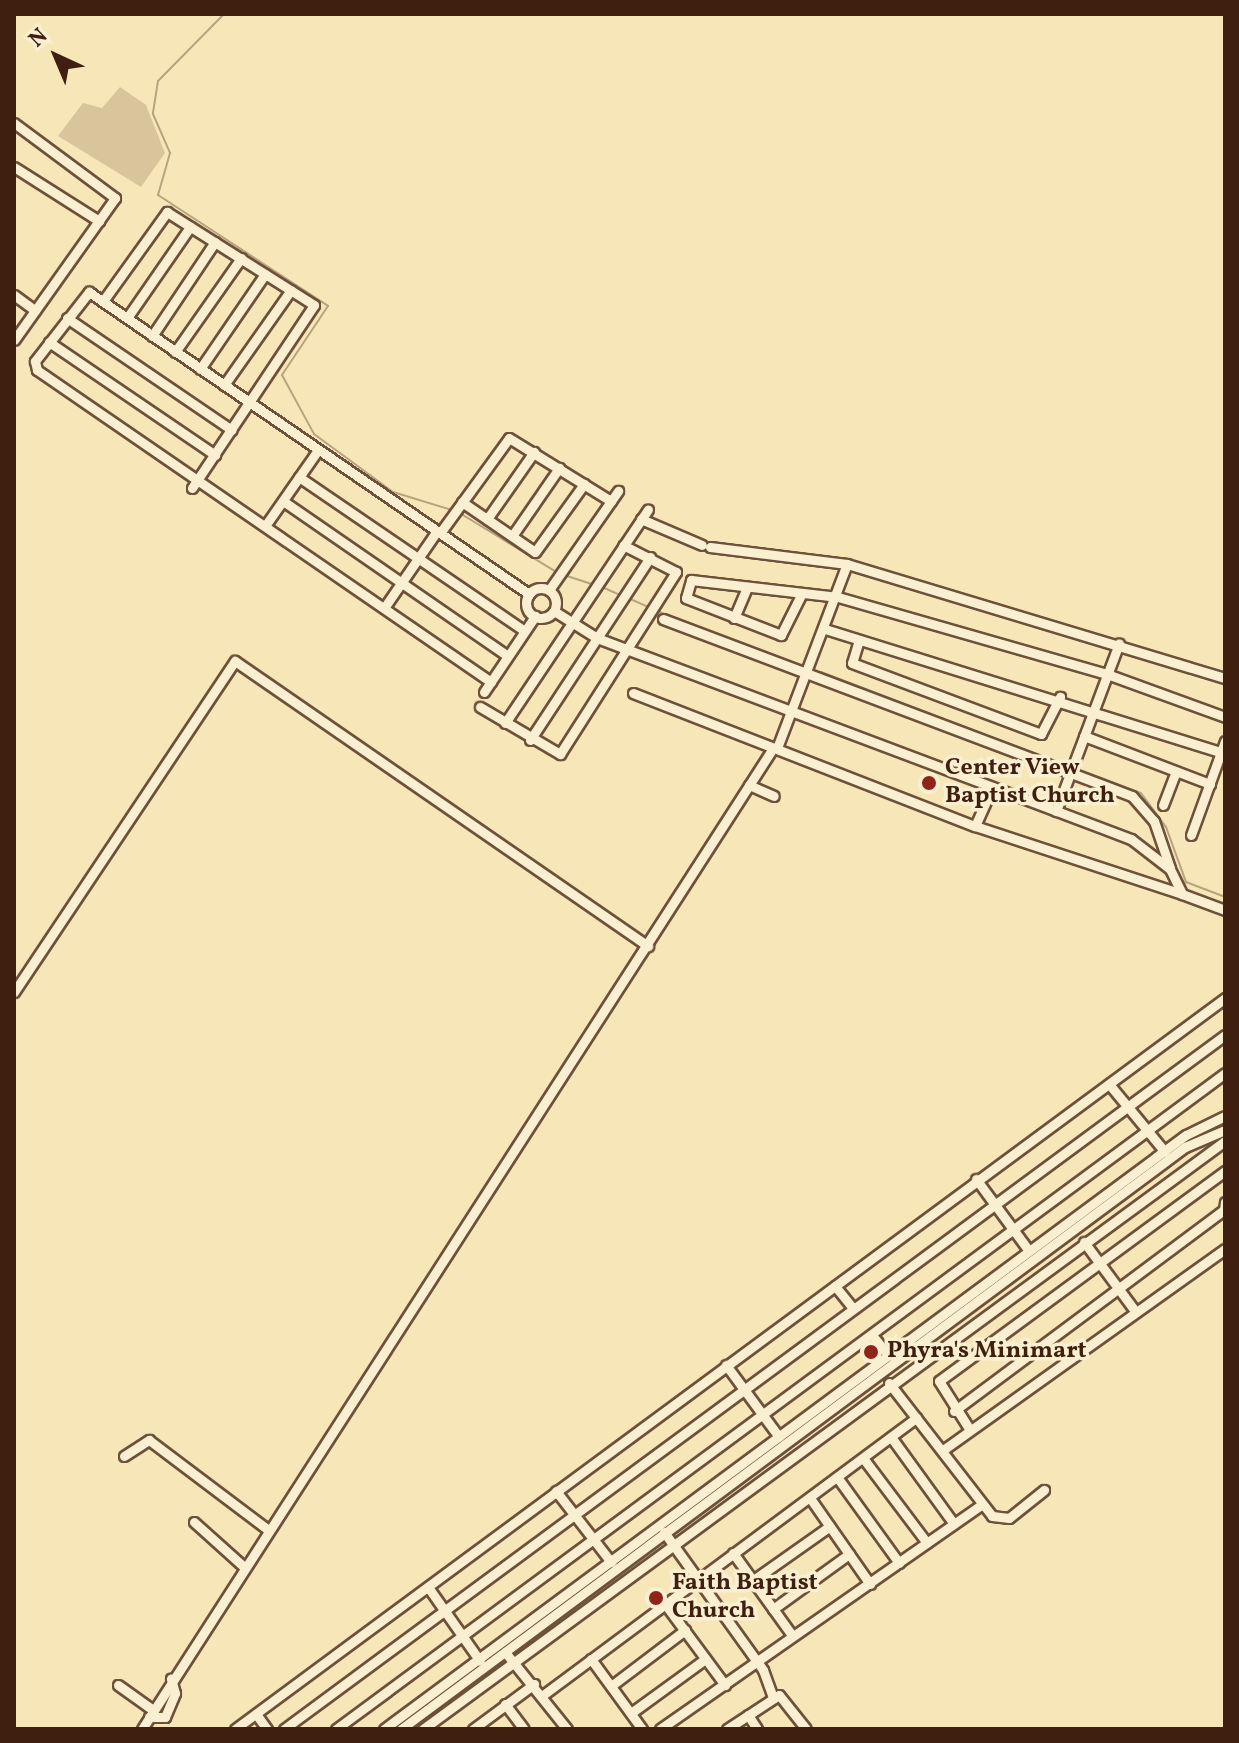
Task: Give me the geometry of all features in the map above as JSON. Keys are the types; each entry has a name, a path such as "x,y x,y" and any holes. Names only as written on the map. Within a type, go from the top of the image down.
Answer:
{"street":[{"path":"14,123 114,191 99,221 15,337"},
{"path":"14,167 99,221"},
{"path":"103,301 164,214 241,258 315,308 195,484"},
{"path":"127,318 190,227"},
{"path":"152,336 215,242"},
{"path":"175,352 241,258"},
{"path":"200,369 265,274"},
{"path":"224,385 291,290"},
{"path":"491,682 265,526 195,484 37,370 35,361 89,292 529,594 535,616"},
{"path":"14,295 35,310"},
{"path":"67,318 232,430"},
{"path":"49,342 215,455"},
{"path":"384,608 507,439 534,452 611,501"},
{"path":"265,526 318,450"},
{"path":"487,519 534,452"},
{"path":"512,536 559,468"},
{"path":"299,477 525,631"},
{"path":"458,508 487,519 538,551 584,484"},
{"path":"529,594 549,590 618,491"},
{"path":"283,501 508,656"},
{"path":"505,723 648,509"},
{"path":"641,519 706,546 847,564 1119,643 1225,678"},
{"path":"480,707 530,740 560,754 676,572 623,545"},
{"path":"530,740 650,557"},
{"path":"118,1685 151,1714 165,1717 175,1693 171,1679 775,748 838,597 847,564"},
{"path":"801,595 781,635 687,601 691,580 838,597 1107,674 1225,717"},
{"path":"734,618 747,587"},
{"path":"549,590 554,611 597,638 1131,839 1170,869"},
{"path":"484,692 535,616 554,611"},
{"path":"663,619 1138,800 1154,821 1182,894"},
{"path":"825,629 1096,707 1221,752"},
{"path":"859,640 852,663 1041,734 1060,697"},
{"path":"1056,811 1119,643"},
{"path":"14,992 235,661 648,946"},
{"path":"633,693 975,826 1225,910"},
{"path":"1084,736 1210,784"},
{"path":"1191,835 1225,741"},
{"path":"1163,805 1176,771"},
{"path":"749,785 774,796"},
{"path":"975,826 992,788"},
{"path":"235,1729 1225,998"},
{"path":"284,1729 747,1389 852,1307 1225,1035"},
{"path":"336,1729 1225,1073"},
{"path":"1109,1084 1165,1152"},
{"path":"401,1729 611,1562 888,1355 1165,1152 1225,1116"},
{"path":"384,1729 482,1662 505,1652 1185,1147 1225,1130"},
{"path":"423,1729 1225,1141"},
{"path":"970,1430 954,1411 939,1381 1225,1171"},
{"path":"976,1179 1029,1251"},
{"path":"954,1411 1224,1210 1225,1202"},
{"path":"1084,1242 1135,1311"},
{"path":"943,1450 1225,1249"},
{"path":"835,1286 852,1307"},
{"path":"872,1335 888,1355"},
{"path":"726,1365 747,1389 779,1437"},
{"path":"882,1374 982,1504 1006,1519 1044,1490"},
{"path":"543,1695 916,1418"},
{"path":"891,1437 954,1524"},
{"path":"124,1456 149,1440 267,1529"},
{"path":"863,1458 927,1543"},
{"path":"837,1477 899,1563"},
{"path":"556,1491 611,1562"},
{"path":"810,1498 870,1584"},
{"path":"660,1729 982,1504"},
{"path":"194,1522 243,1566"},
{"path":"752,1581 830,1526"},
{"path":"664,1532 757,1661 773,1698"},
{"path":"733,1553 792,1635"},
{"path":"773,1609 849,1554"},
{"path":"428,1587 482,1662"},
{"path":"665,1604 725,1685"},
{"path":"611,1686 685,1630"},
{"path":"505,1652 543,1695 567,1729"},
{"path":"591,1659 642,1729"},
{"path":"631,1713 705,1659"},
{"path":"476,1728 534,1684"},
{"path":"727,1729 773,1698 783,1697 806,1729"},
{"path":"505,1704 524,1729"},
{"path":"142,1729 151,1714"},
{"path":"256,1714 267,1729"},
{"path":"748,1715 757,1729"}],"shaded area":[{"path":"120,87 146,105 165,153 141,187 58,136 83,103 102,108"}],"waterway":[{"path":"224,14 158,81 153,114 170,153 158,195 328,306 282,375 314,434 393,492 452,510"},
{"path":"458,512 558,573"},
{"path":"564,575 592,584"},
{"path":"602,587 622,596"},
{"path":"628,598 648,607"},
{"path":"657,611 802,666"},
{"path":"821,672 1067,766"},
{"path":"1077,769 1141,793 1166,827 1186,882 1225,897"}],"place":[{"name":"Center View Baptist Church","path":"929,783"},
{"name":"Phyra's Minimart","path":"871,1352"},
{"name":"Faith Baptist Church","path":"656,1598"}]}
